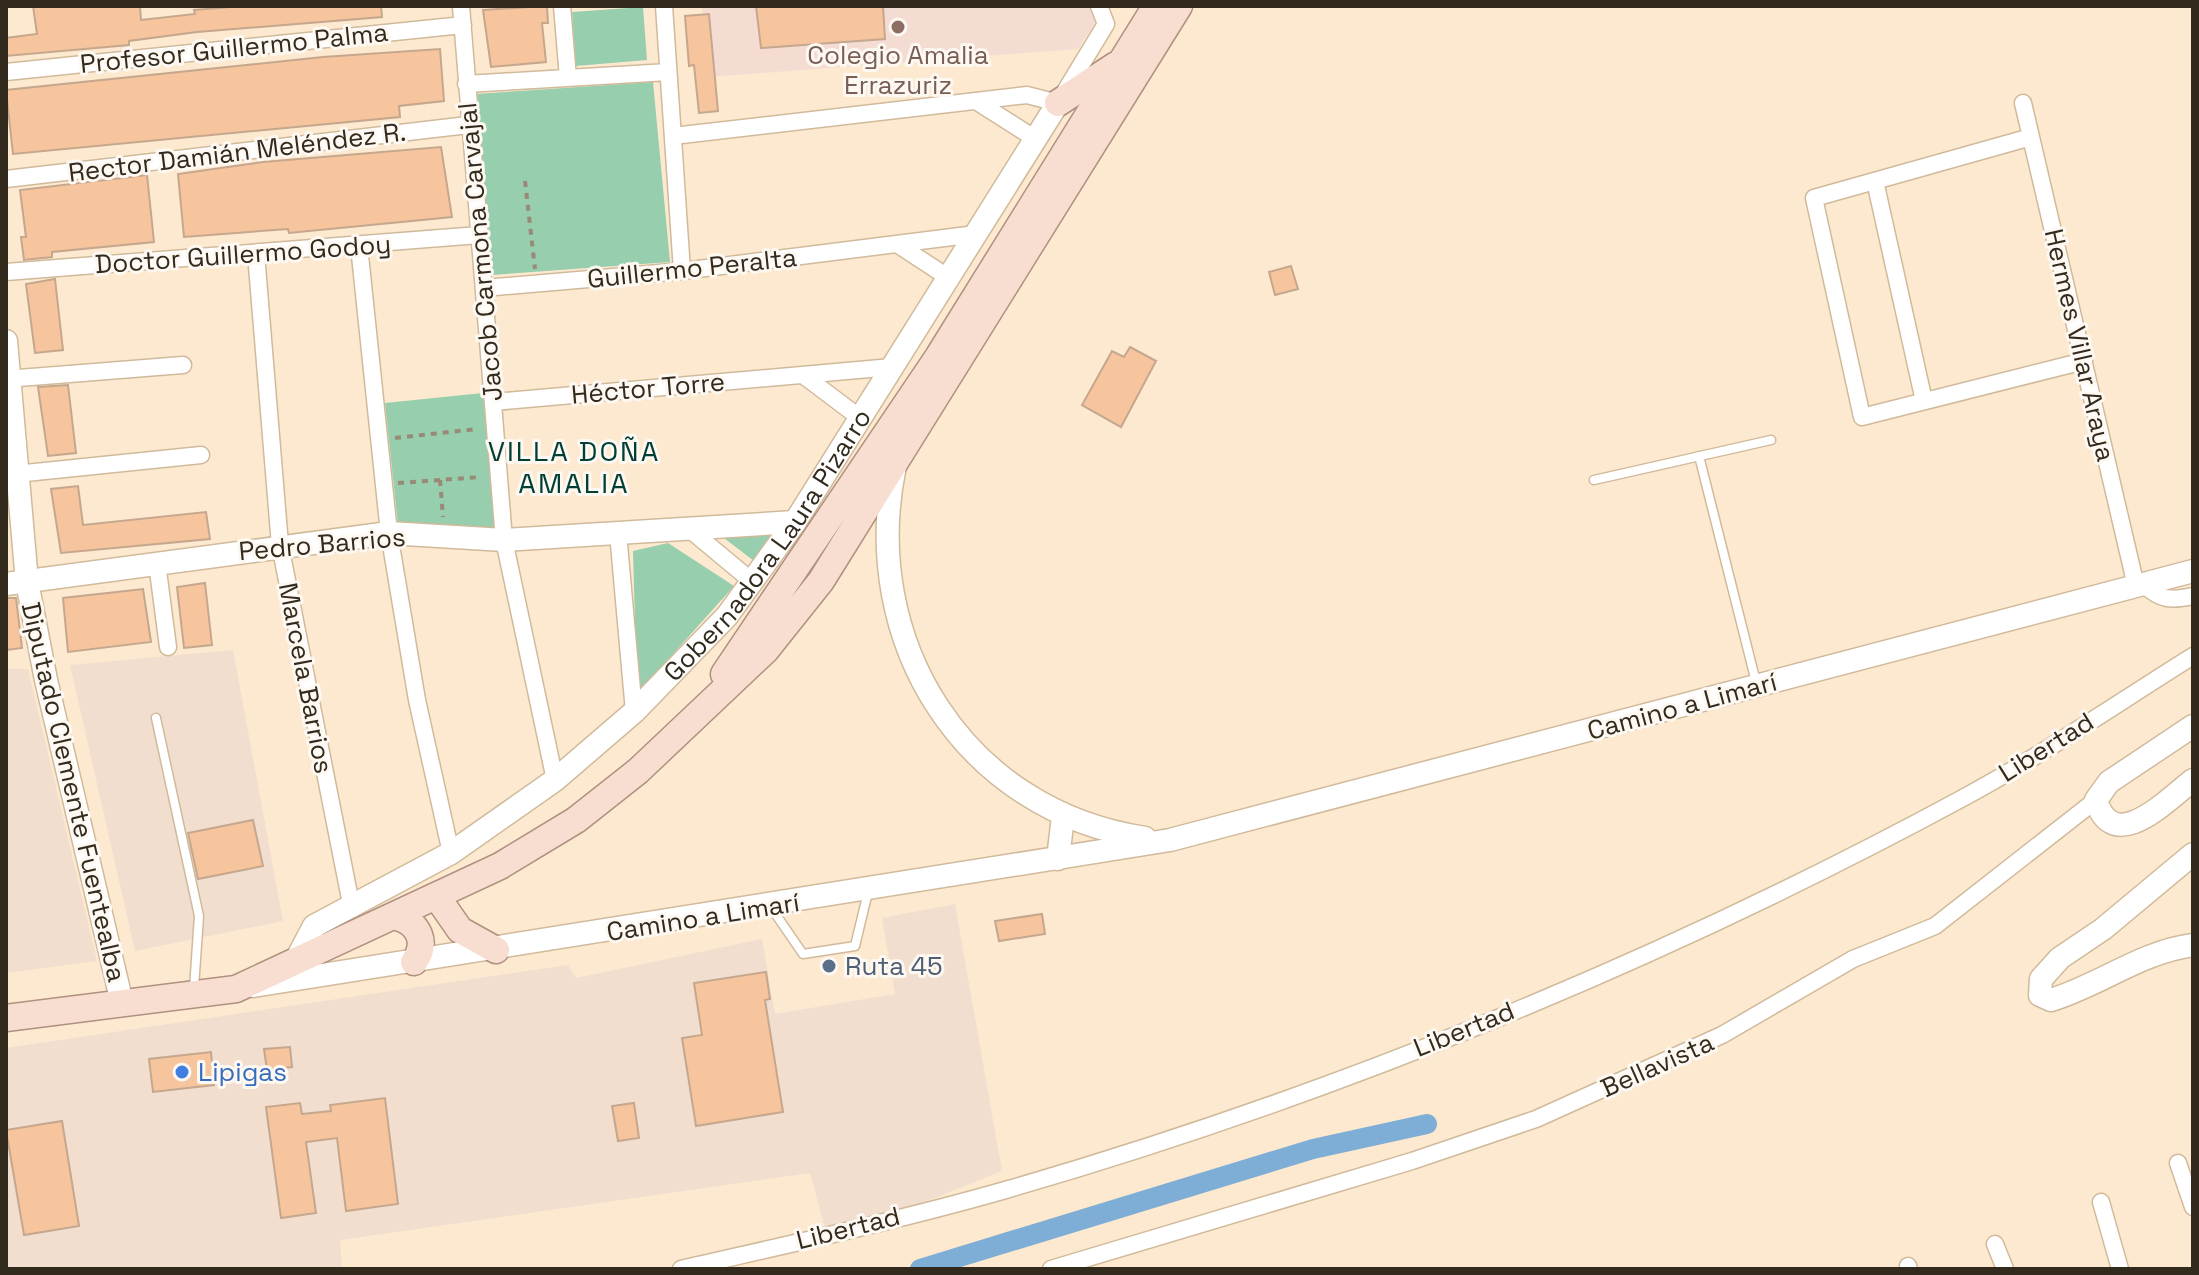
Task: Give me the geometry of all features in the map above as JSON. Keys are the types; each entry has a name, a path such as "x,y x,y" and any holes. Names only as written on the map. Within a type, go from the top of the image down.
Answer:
{"main road":[{"name":"Gobernadora Laura Pizarro","path":"699,710 801,565 938,357 1156,6"},
{"name":"Gobernadora Laura Pizarro","path":"6,1018 236,989 397,917 500,866 576,820 638,771 775,639 821,581 1179,6"},
{"path":"1058,103 1123,60"},
{"path":"895,465 938,357"},
{"path":"437,897 460,930 496,950"},
{"path":"397,917 414,925 420,937 420,950 414,962"}],"street":[{"name":"Jacob Carmona Carvajal","path":"461,6 468,125 504,540 555,780"},
{"path":"562,6 568,78"},
{"path":"664,6 682,271"},
{"name":"Gobernadora Laura Pizarro","path":"295,962 314,926 352,909 451,853 555,780 634,712 698,647 754,583 949,278 1106,24 1099,6"},
{"name":"Profesor Guillermo Palma","path":"6,72 463,25"},
{"path":"466,84 668,72"},
{"path":"673,136 979,103 1027,95 1058,103"},
{"path":"979,103 1034,138"},
{"name":"Hermes Villar Araya","path":"2023,103 2140,586"},
{"name":"Rector Damián Meléndez R.","path":"6,179 468,125"},
{"path":"2031,137 1814,198 1862,417 2084,361"},
{"path":"1875,181 1924,401"},
{"name":"Guillermo Peralta","path":"484,288 682,271 900,246 976,234"},
{"name":"Doctor Guillermo Godoy","path":"6,272 479,235"},
{"path":"359,246 389,533 417,700 451,853"},
{"path":"900,246 949,278"},
{"name":"Marcela Barrios","path":"256,254 280,545 352,909"},
{"name":"Diputado Clemente Fuentealba","path":"6,341 16,583 46,680 122,1003"},
{"path":"8,379 183,365"},
{"name":"Héctor Torre","path":"494,402 892,367"},
{"path":"803,375 860,418"},
{"path":"12,475 201,455"},
{"name":"Camino a Limarí","path":"895,465 887,515 888,576 902,636 945,718 986,764 1036,801 1063,816 1119,834 1170,840"},
{"name":"Pedro Barrios","path":"16,583 280,545 389,533 504,540 795,522"},
{"path":"688,528 754,583"},
{"path":"618,533 634,712"},
{"path":"157,563 168,647"},
{"name":"Camino a Limarí","path":"236,989 496,950 1170,840 2193,571"},
{"path":"2140,586 2170,601 2193,596"},
{"name":"Libertad","path":"681,1269 1006,1190 1211,1124 1424,1045 1644,953 1859,851 1965,797 2193,656"},
{"name":"Bellavista","path":"1051,1269 1412,1161 1551,1113 1722,1035 1853,959 1935,926 2096,800 2109,782 2193,726"},
{"path":"2096,800 2107,821 2113,825 2131,824 2147,816 2193,780"},
{"path":"1058,859 1063,816"},
{"path":"2193,854 2103,929 2060,958 2041,979 2040,995 2051,1000 2067,995 2150,954 2193,945"},
{"path":"2178,1163 2193,1207"},
{"path":"2101,1202 2120,1269"},
{"path":"1995,1244 2005,1269"}],"lane":[{"path":"1594,480 1771,440"},
{"path":"1699,456 1757,686"},
{"path":"156,718 199,916 194,994"},
{"path":"769,906 803,954 855,946 868,890"}],"path":[{"path":"525,181 537,284"},
{"path":"389,439 496,427"},
{"path":"393,484 499,475"},
{"path":"440,480 445,536"}],"shaded area":[{"name":"Colegio Amalia Errazuriz","path":"702,6 1106,6 1078,49 708,77"},
{"path":"233,650 283,921 135,951 70,665"},
{"path":"6,669 28,669 97,961 6,973"},
{"path":"955,904 1002,1171 910,1208 825,1228 810,1173 340,1240 342,1269 6,1269 6,1048 568,965 576,978 762,939 775,1014 895,994 882,918"}],"green space":[{"path":"643,7 647,60 576,66 572,12"},
{"path":"653,82 670,262 492,275 476,94"},
{"path":"483,393 495,530 398,525 385,403"},
{"path":"777,529 754,561 720,535"},
{"path":"668,543 734,586 637,694 633,551"}],"building":[{"path":"33,6 140,6 141,20 195,14 194,10 243,6 381,6 382,17 197,32 129,41 129,45 6,56 6,38 37,34"},
{"path":"547,6 548,23 542,23 546,62 491,67 483,10"},
{"path":"756,6 883,6 885,39 761,48"},
{"path":"709,14 718,111 699,113 694,65 689,66 685,16"},
{"path":"440,49 444,101 399,106 400,117 13,154 6,90 323,57"},
{"path":"441,147 452,217 289,233 288,229 184,237 178,174 263,162"},
{"path":"147,175 154,242 52,252 52,257 24,260 21,237 26,237 20,190"},
{"path":"1291,266 1298,289 1275,295 1269,272"},
{"path":"55,279 63,350 35,353 26,284"},
{"path":"1130,347 1156,361 1121,427 1082,405 1112,351 1124,357"},
{"path":"68,385 76,453 48,456 38,387"},
{"path":"78,486 83,525 206,512 210,539 61,553 51,489"},
{"path":"205,583 212,645 184,648 177,587"},
{"path":"143,589 151,642 68,652 63,598"},
{"path":"6,598 16,598 22,648 6,650"},
{"path":"253,820 263,866 198,879 188,833"},
{"path":"1042,914 1045,934 999,941 995,921"},
{"path":"766,972 770,999 765,1000 783,1112 696,1126 682,1038 702,1035 694,983"},
{"path":"290,1047 292,1067 267,1070 264,1049"},
{"name":"Lipigas","path":"211,1052 214,1085 153,1092 149,1059"},
{"path":"385,1098 398,1204 346,1211 337,1138 306,1142 316,1213 281,1218 266,1107 300,1103 302,1114 331,1111 330,1105"},
{"path":"634,1103 639,1138 618,1141 612,1106"},
{"path":"62,1121 79,1226 24,1235 6,1130"}],"waterway":[{"path":"920,1269 1313,1149 1427,1124"}],"place":[{"name":"Colegio Amalia Errazuriz","path":"898,27"},
{"name":"Ruta 45","path":"829,966"},
{"name":"Lipigas","path":"182,1072"}],"district":[{"name":"VILLA DOÑA AMALIA","path":"574,467"}]}
